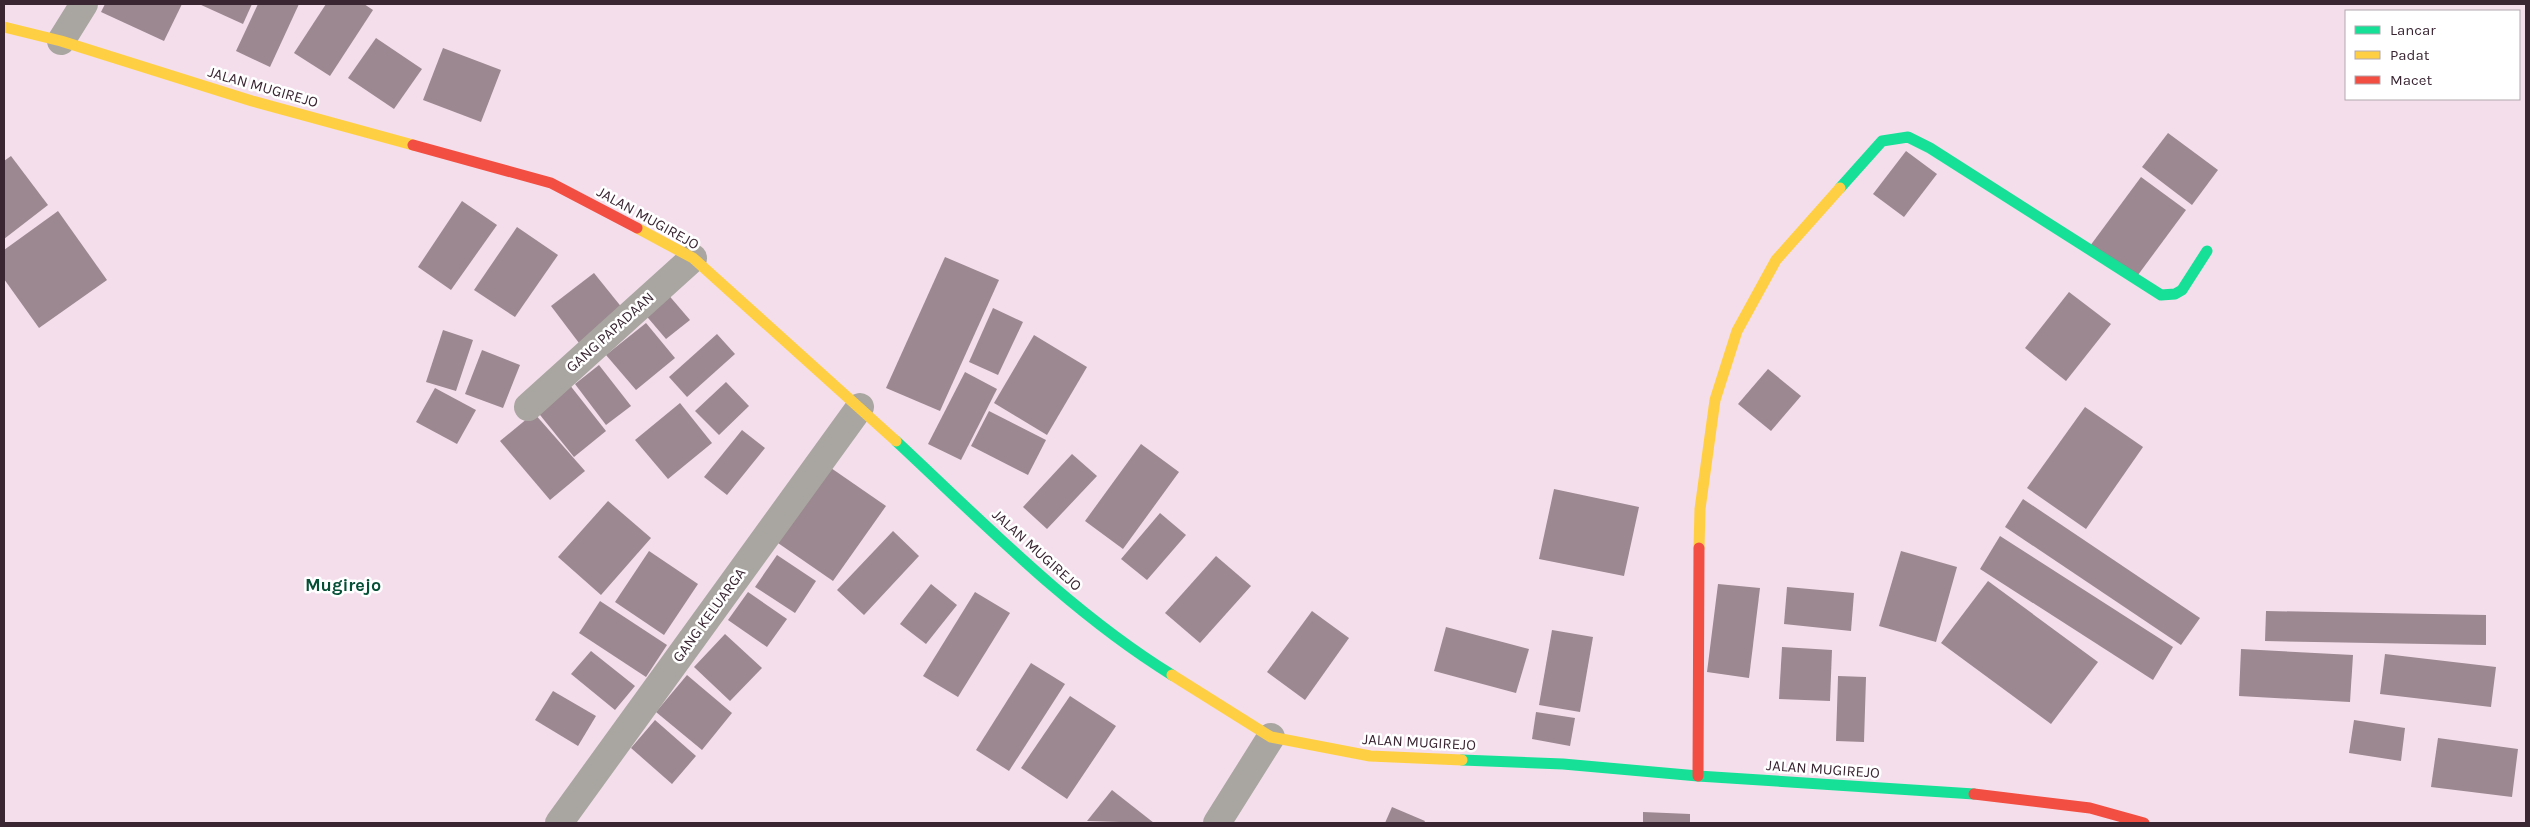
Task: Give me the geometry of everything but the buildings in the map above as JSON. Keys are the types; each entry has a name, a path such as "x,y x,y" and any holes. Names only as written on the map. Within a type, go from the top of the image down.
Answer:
{"street":[{"path":"61,41 84,4"},
{"name":"JALAN MUGIREJO","path":"4,28 61,41 252,101 551,183 692,258 860,407 1042,577 1146,659 1271,737 1370,756 1564,764 1698,776 1995,795 2090,808 2144,823"},
{"path":"1698,776 1700,509 1716,400 1737,331 1776,260 1882,141 1908,137 1930,148 2161,295 2175,294 2182,290 2207,251"},
{"name":"GANG PAPADAAN","path":"528,407 692,258"},
{"name":"GANG KELUARGA","path":"559,823 860,407"},
{"path":"1217,823 1271,737"}],"traffic: fast":[{"path":"1840,188 1882,141 1908,137 1930,148 2161,295 2175,294 2182,290 2207,251"},
{"path":"896,441 1063,595 1134,650 1172,675"},
{"path":"1462,760 1563,764 1698,776 1974,794"}],"traffic: slow":[{"path":"4,27 61,41 252,101 413,145"},
{"path":"1699,548 1700,509 1715,400 1737,331 1776,260 1840,188"},
{"path":"637,228 693,258 896,441"},
{"path":"1172,675 1271,737 1370,756 1462,760"}],"traffic: jam":[{"path":"413,145 551,183 637,228"},
{"path":"1698,776 1699,548"},
{"path":"1974,794 2090,808 2144,823"}],"district":[{"name":"Mugirejo","path":"343,585"}]}
